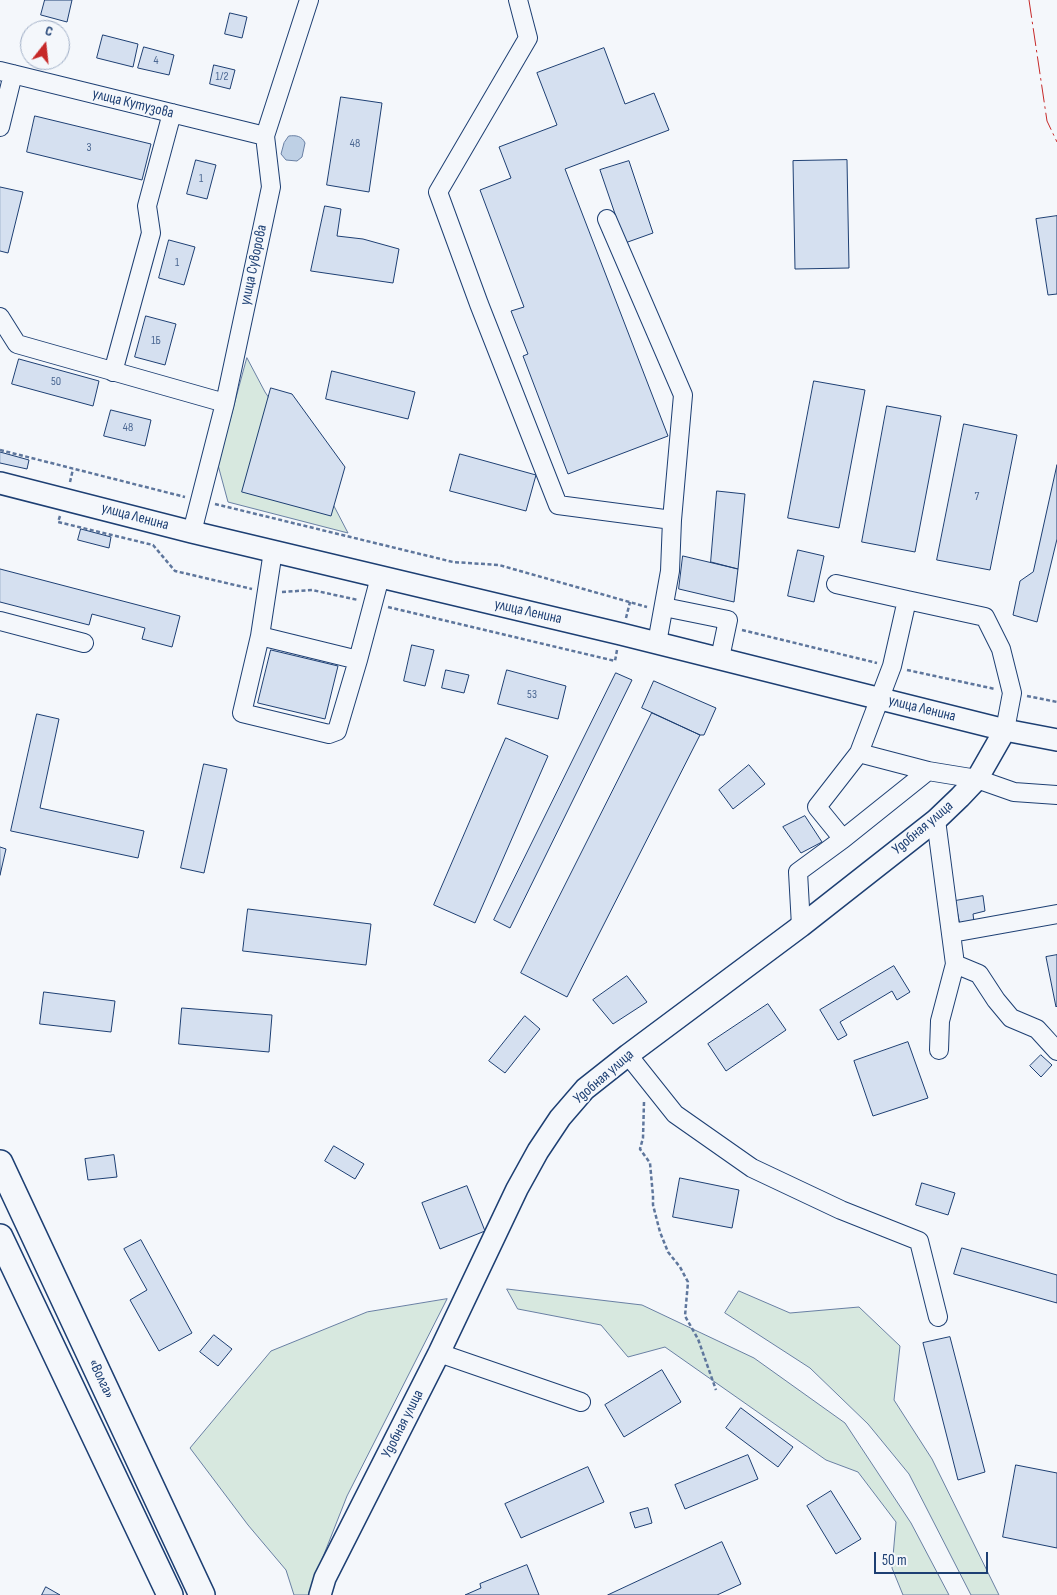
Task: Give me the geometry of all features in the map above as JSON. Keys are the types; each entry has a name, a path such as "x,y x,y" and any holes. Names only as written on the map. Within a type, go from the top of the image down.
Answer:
{"highway":[{"name":"«Волга»","path":"0,1163 202,1595"},
{"name":"«Волга»","path":"0,1237 170,1595"}],"main road":[{"name":"улица Ленина","path":"0,483 192,532 720,658 1005,730 1057,740"},
{"name":"Удобная улица","path":"320,1595 325,1578 439,1353 517,1189 538,1151 560,1118 585,1089 801,926 936,820 977,779 1005,730"}],"street":[{"name":"улица Суворова","path":"192,532 225,403 271,187 265,136 309,0"},
{"path":"518,0 528,38 438,192 479,304 558,505 672,520"},
{"name":"улица Кутузова","path":"6,73 265,136"},
{"path":"0,127 6,73"},
{"path":"113,372 151,233 147,206 172,113"},
{"path":"607,219 682,395 670,571 658,643"},
{"path":"0,317 17,344 225,403"},
{"path":"273,551 260,636 242,713 308,730 329,734 337,730 380,577"},
{"path":"836,584 985,617 1001,649 1012,693 1005,730"},
{"path":"843,839 817,806 859,753 892,666 907,600"},
{"path":"663,609 728,620 720,658"},
{"path":"0,621 84,643"},
{"path":"260,636 358,660"},
{"path":"859,753 928,771 977,779 1014,792 1057,795"},
{"path":"801,926 798,872 843,839 928,771"},
{"path":"936,820 955,964 940,1021 939,1050"},
{"path":"952,933 1057,914"},
{"path":"955,964 979,974 996,1000 1011,1018 1037,1029 1057,1051"},
{"path":"628,1055 675,1114 752,1168 841,1210 919,1241 938,1317"},
{"path":"439,1353 581,1402"}],"path":[{"path":"0,450 200,501 453,562 499,565 630,602 663,609"},
{"path":"73,469 58,522 153,545 175,571 266,593 312,590 615,661 630,602"},
{"path":"726,627 1057,702"},
{"path":"642,1097 644,1104 643,1138 640,1149 650,1163 654,1196 653,1205 660,1232 668,1252 680,1267 688,1282 685,1316 698,1339 716,1390"}],"shaded area":[{"path":"247,358 265,392 309,458 348,533 228,502 218,465"},
{"path":"507,1289 642,1305 754,1358 845,1423 911,1523 949,1595 903,1595 892,1568 896,1522 858,1472 826,1460 665,1347 628,1357 601,1325 518,1309"},
{"path":"739,1291 790,1313 859,1307 900,1346 894,1400 932,1459 999,1595 971,1595 909,1474 868,1424 810,1368 725,1313"},
{"path":"447,1299 347,1496 308,1595 294,1595 286,1570 248,1525 190,1448 271,1351 367,1312"}],"water":[{"path":"289,136 298,136 305,143 302,157 297,161 286,160 281,154 284,143"}],"building":[{"path":"45,0 72,0 67,20 41,15"},
{"path":"230,13 247,17 242,38 225,34"},
{"path":"103,35 138,44 133,67 97,58"},
{"path":"144,47 174,55 169,75 138,68"},
{"path":"604,48 625,104 654,93 669,130 565,169 668,436 568,474 523,356 528,354 511,311 524,307 480,190 511,178 499,147 557,125 537,73"},
{"path":"214,65 235,70 230,89 210,84"},
{"path":"341,97 382,103 369,192 327,185"},
{"path":"35,116 151,144 142,180 27,152"},
{"path":"196,160 216,165 207,199 187,194"},
{"path":"847,160 849,268 795,269 793,161"},
{"path":"629,161 653,233 625,243 600,170"},
{"path":"0,187 23,192 8,253 0,251"},
{"path":"325,206 341,209 337,236 363,239 399,249 393,283 311,271"},
{"path":"1057,216 1057,294 1048,295 1036,219"},
{"path":"169,240 195,247 184,285 159,278"},
{"path":"146,316 176,324 165,365 135,357"},
{"path":"19,359 99,381 93,406 12,384"},
{"path":"332,371 415,392 408,419 326,399"},
{"path":"814,381 865,390 839,528 788,518"},
{"path":"271,388 292,394 345,467 331,516 242,492"},
{"path":"887,406 941,416 915,552 862,542"},
{"path":"111,410 151,420 145,446 104,436"},
{"path":"964,424 1017,435 990,570 937,560"},
{"path":"0,452 29,460 27,469 0,463"},
{"path":"460,454 536,475 526,511 450,491"},
{"path":"1057,465 1057,539 1037,622 1013,615 1020,581 1033,572"},
{"path":"717,491 745,494 738,569 711,562"},
{"path":"81,529 111,537 109,548 78,540"},
{"path":"798,550 824,556 814,602 788,596"},
{"path":"683,556 738,569 734,602 679,589"},
{"path":"0,569 180,616 172,647 142,639 145,628 92,614 89,625 0,602"},
{"path":"412,645 434,650 425,686 404,681"},
{"path":"271,650 338,666 325,719 258,703"},
{"path":"446,670 469,675 464,693 442,688"},
{"path":"507,670 566,686 558,719 498,704"},
{"path":"616,673 632,680 510,928 494,920"},
{"path":"654,681 716,708 704,735 700,735 642,708"},
{"path":"652,713 700,735 567,997 521,973"},
{"path":"37,714 59,719 40,808 144,831 138,858 11,831"},
{"path":"506,738 548,756 475,923 434,905"},
{"path":"204,764 227,769 204,873 181,868"},
{"path":"749,765 765,784 733,809 719,790"},
{"path":"805,816 822,842 801,853 783,827"},
{"path":"0,847 6,849 0,875"},
{"path":"983,896 985,911 973,914 974,922 960,925 955,901"},
{"path":"248,909 371,924 366,965 243,951"},
{"path":"1057,955 1057,1006 1056,1007 1046,957"},
{"path":"894,966 910,992 897,1000 892,991 840,1022 847,1035 838,1040 820,1010"},
{"path":"627,976 647,1002 613,1024 593,1000"},
{"path":"44,992 115,1001 111,1032 40,1024"},
{"path":"768,1004 786,1030 726,1071 708,1044"},
{"path":"182,1008 272,1015 269,1052 179,1044"},
{"path":"525,1016 540,1029 505,1073 489,1061"},
{"path":"908,1042 928,1098 873,1116 854,1061"},
{"path":"1041,1055 1052,1065 1041,1077 1030,1066"},
{"path":"334,1146 364,1164 355,1179 325,1161"},
{"path":"114,1155 117,1177 88,1180 85,1159"},
{"path":"680,1178 739,1190 732,1228 673,1217"},
{"path":"922,1183 955,1193 948,1215 916,1205"},
{"path":"467,1186 485,1231 440,1249 422,1203"},
{"path":"141,1240 192,1333 159,1351 130,1300 147,1290 124,1249"},
{"path":"962,1248 1057,1275 1057,1303 954,1274"},
{"path":"214,1335 232,1349 218,1366 200,1352"},
{"path":"950,1337 985,1472 958,1480 923,1343"},
{"path":"662,1370 681,1402 624,1437 605,1405"},
{"path":"741,1408 793,1447 778,1467 726,1428"},
{"path":"748,1455 758,1479 685,1509 675,1485"},
{"path":"1016,1465 1057,1473 1057,1548 1003,1537"},
{"path":"588,1467 604,1502 521,1538 505,1504"},
{"path":"831,1491 861,1539 836,1554 807,1506"},
{"path":"648,1508 652,1523 635,1528 630,1513"},
{"path":"722,1542 741,1584 717,1595 608,1595"},
{"path":"527,1565 539,1595 465,1595 481,1588 480,1584"},
{"path":"46,1587 60,1595 42,1595"}],"power":[{"path":"1029,0 1047,121 1057,142"}]}
